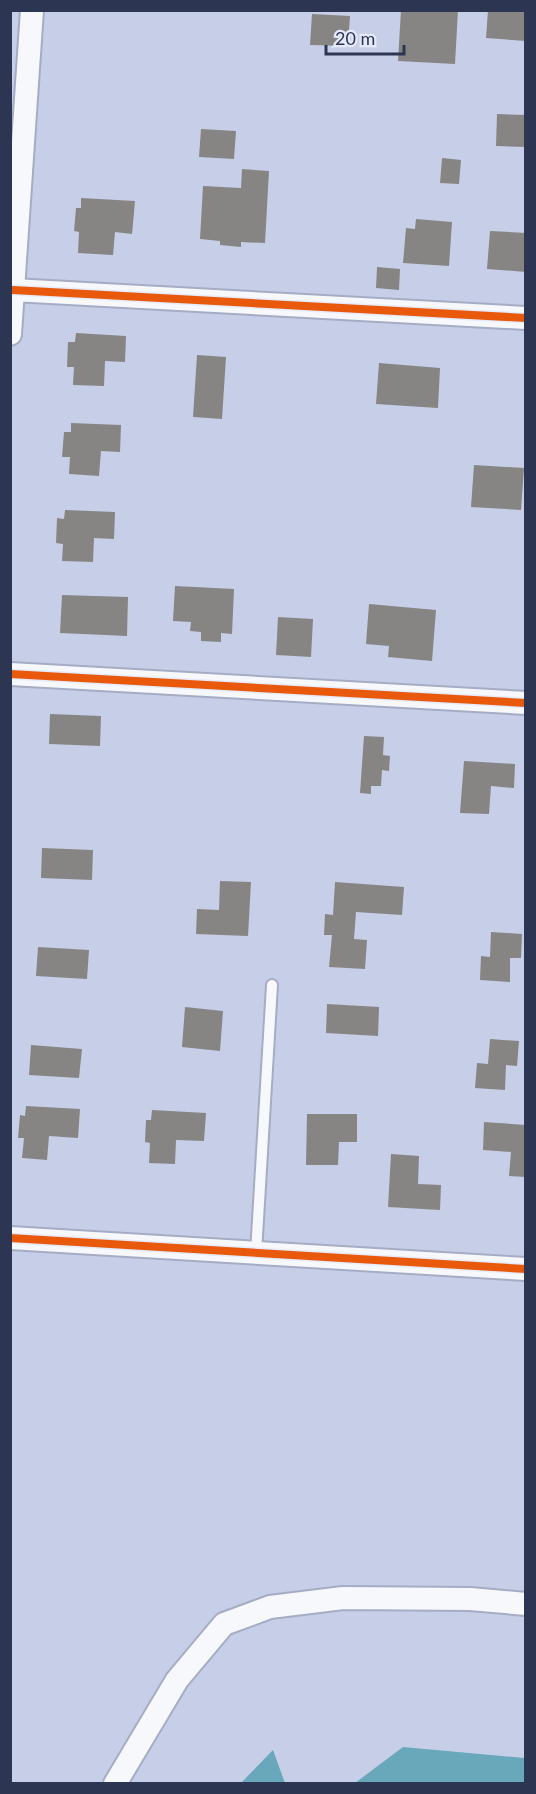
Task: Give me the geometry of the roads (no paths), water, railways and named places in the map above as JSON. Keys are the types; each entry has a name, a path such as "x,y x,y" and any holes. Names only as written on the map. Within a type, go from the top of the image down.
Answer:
{"street":[{"path":"10,334 32,10"},
{"path":"13,290 525,318"},
{"path":"10,674 525,703"},
{"path":"10,1238 525,1269"},
{"path":"115,1784 177,1680 224,1624 270,1607 343,1598 470,1599 525,1604"}],"lane":[{"path":"256,1253 272,985"}],"water":[{"path":"403,1747 525,1758 525,1783 355,1783"},
{"path":"273,1750 285,1783 241,1783"}]}
